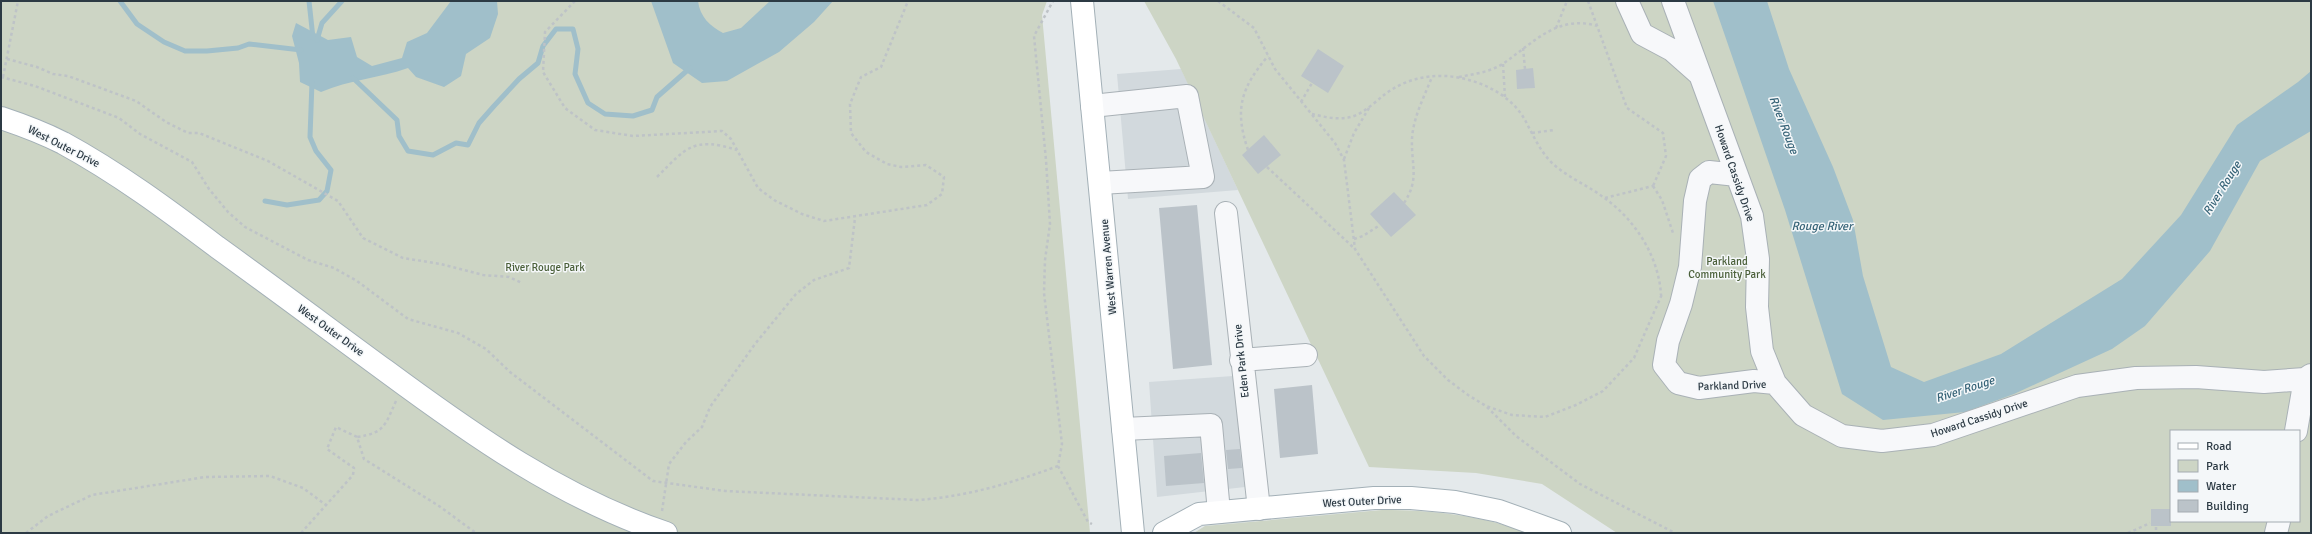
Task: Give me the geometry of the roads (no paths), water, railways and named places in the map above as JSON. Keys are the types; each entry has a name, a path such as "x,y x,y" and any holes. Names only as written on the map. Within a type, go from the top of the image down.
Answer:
{"main road":[{"name":"West Warren Avenue","path":"1082,1 1133,533"},
{"name":"West Outer Drive","path":"1,118 61,142 104,167 178,218 404,384 506,456 550,483 622,517 662,532"},
{"name":"West Outer Drive","path":"1164,533 1186,527 1199,514 1374,498 1411,498 1455,502 1499,511 1560,533"}],"street":[{"path":"1627,1 1642,34 1678,42"},
{"name":"Howard Cassidy Drive","path":"1672,1 1678,42 1700,74 1752,216 1758,259 1757,307 1762,351 1775,383 1803,415 1842,436 1882,441 1933,435 2077,386 2136,378 2196,377 2264,382 2308,377"},
{"path":"1092,106 1187,96 1203,177 1100,183"},
{"name":"Parkland Drive","path":"1737,175 1709,172 1700,179 1695,201 1690,267 1681,304 1668,340 1664,365 1678,383 1699,388 1754,382 1775,383"},
{"name":"Eden Park Drive","path":"1226,214 1241,360 1259,509"},
{"path":"1241,360 1306,356"},
{"path":"2296,430 2308,377"},
{"path":"1123,429 1211,425 1219,512"},
{"path":"2276,533 2279,522"}],"water":[{"path":"451,1 497,1 498,14 490,38 466,54 461,76 444,87 416,77 408,68 321,92 300,82 299,63 292,36 296,23 328,40 351,37 357,57 372,66 402,58 407,42 427,33"},
{"path":"651,1 698,1 701,12 706,20 723,33 741,28 770,1 833,1 814,22 779,52 727,81 702,83 673,63"},
{"name":"Rouge River","path":"1713,1 1767,1 1789,69 1833,167 1853,220 1863,276 1891,367 1924,382 2001,354 2122,279 2181,215 2237,125 2298,82 2311,71 2311,131 2260,161 2210,251 2145,326 2112,349 2014,394 1965,412 1883,420 1842,394 1785,210"}],"waterway":[{"path":"120,1 137,24 164,42 185,51 207,51 238,48 249,44 301,50"},
{"path":"309,1 313,38"},
{"path":"317,40 322,23 342,1"},
{"path":"353,78 397,120 399,136 408,151 433,155 456,143 468,145 479,123 519,79 538,63 543,46 556,29 573,29 578,49 575,74 588,103 605,114 633,116 652,110 657,97 690,68"},
{"path":"265,201 287,205 319,200 327,191 331,170 316,151 310,137 312,82"}],"water label":[{"name":"River Rouge","path":"1784,125"},
{"name":"River Rouge","path":"2222,188"},
{"name":"River Rouge","path":"1965,389"}],"park label":[{"name":"River Rouge Park","path":"545,267"},
{"name":"Parkland Community Park","path":"1727,267"}]}
